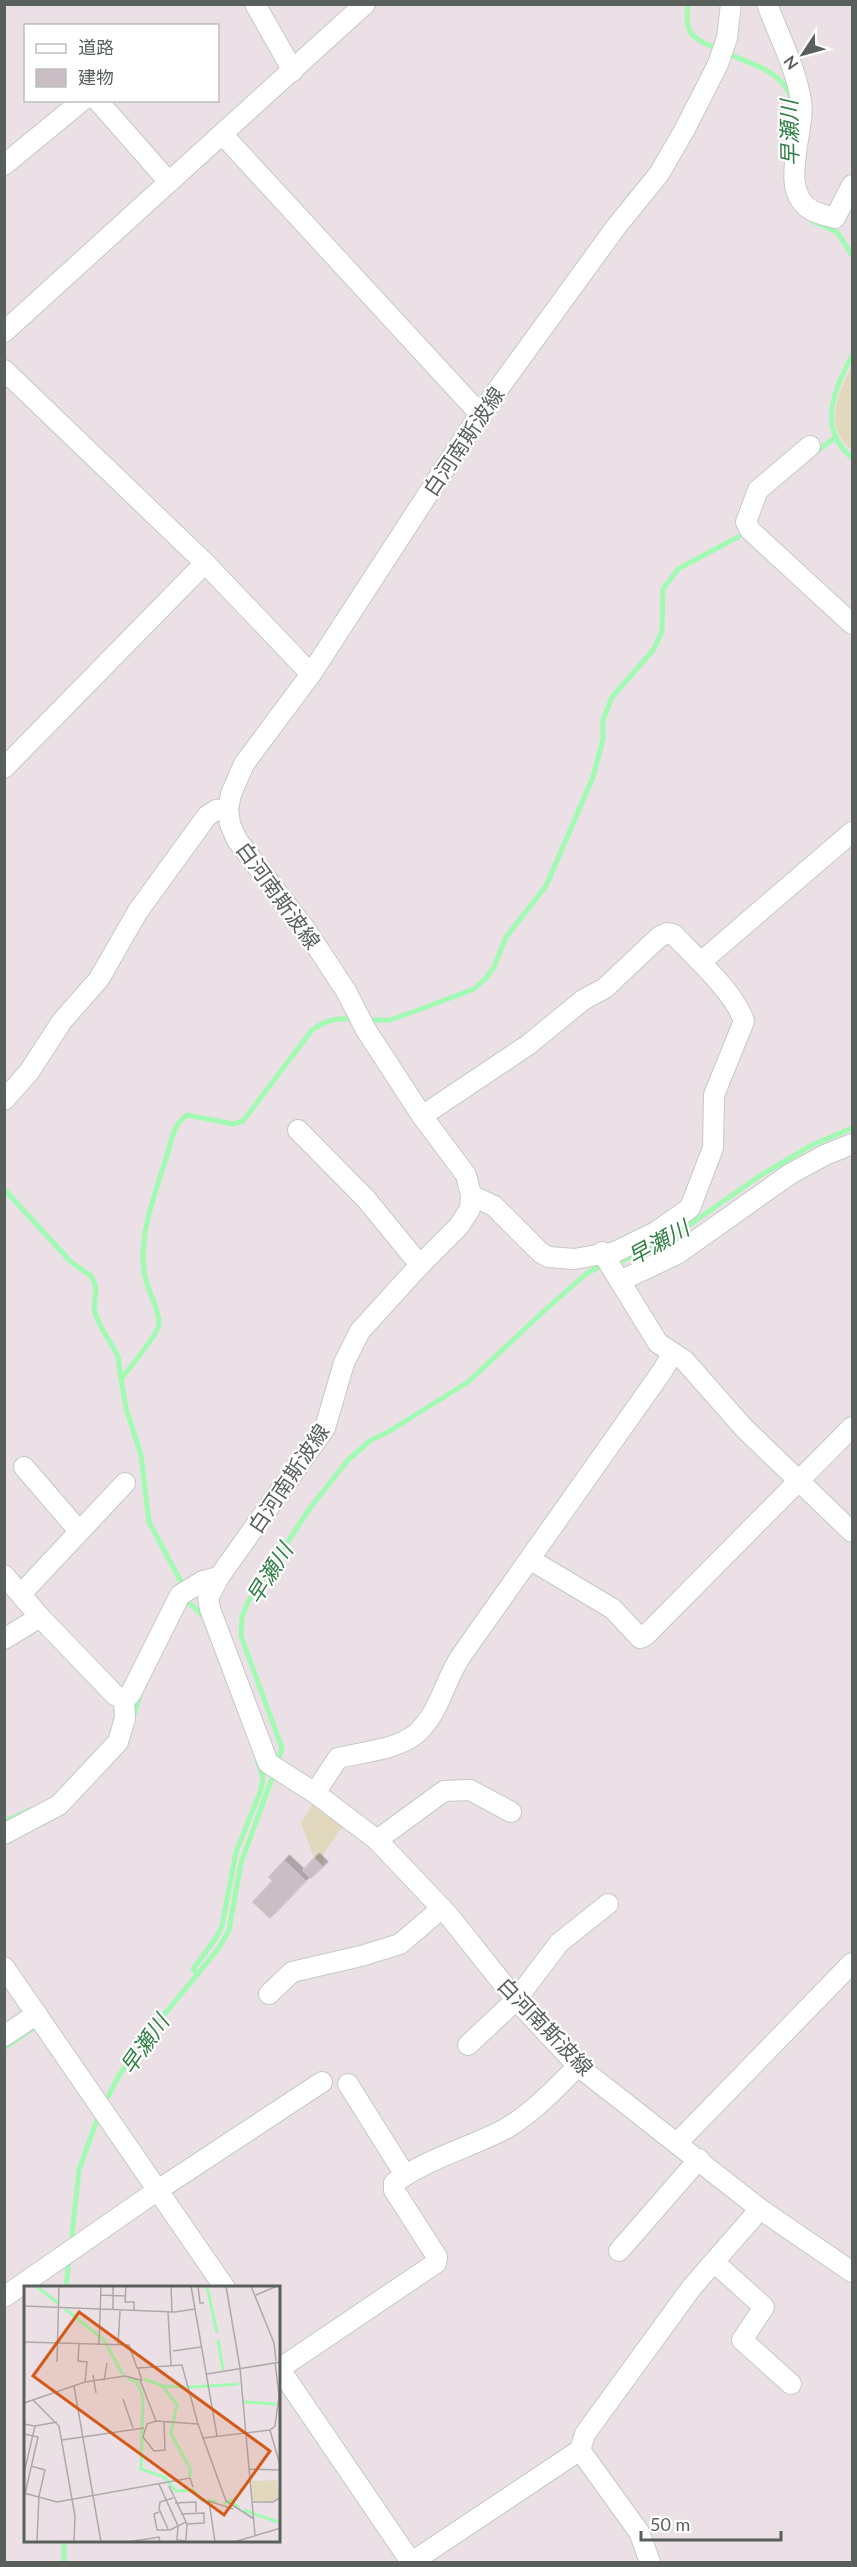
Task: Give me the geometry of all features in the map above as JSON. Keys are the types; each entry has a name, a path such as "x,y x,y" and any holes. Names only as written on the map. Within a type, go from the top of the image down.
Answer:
{"street":[{"path":"255,4 292,71"},
{"path":"4,332 365,4"},
{"name":"白河南斯波線","path":"731,4 727,38 718,64 685,129 658,174 616,227 480,414 311,674 244,764 231,794 228,809 230,824 237,840 306,930 346,991 366,1030 422,1116 466,1175 471,1195 470,1209 459,1226 420,1264 360,1331 344,1364 325,1428 219,1577 208,1598 210,1609 268,1762 290,1779 315,1793 377,1840 442,1908 516,2000 578,2066 678,2142 760,2209 852,2272"},
{"path":"768,4 799,88 802,105 795,162 795,183 799,196 812,210 835,218 852,185"},
{"path":"4,165 81,102"},
{"path":"99,102 169,182"},
{"path":"223,135 480,414"},
{"path":"4,370 205,563 311,674"},
{"path":"810,446 758,490 746,522 750,530 852,624"},
{"path":"4,768 205,563"},
{"path":"4,1100 29,1072 62,1021 99,979 138,911 207,816 216,810 228,809"},
{"path":"701,962 852,832"},
{"path":"422,1116 528,1045 583,1000 605,988 659,937 667,933 673,934 701,962 740,1010 744,1021 714,1095 713,1148 690,1208 656,1232 615,1252 610,1266"},
{"path":"298,1130 366,1199 420,1264"},
{"path":"471,1195 494,1206 541,1253 549,1257 610,1266 677,1254 790,1174 825,1155 852,1144"},
{"path":"610,1266 658,1343 684,1360 744,1428 852,1532"},
{"path":"315,1793 338,1758 402,1743 416,1734 439,1705 459,1659 531,1560 672,1354"},
{"path":"531,1560 614,1609 640,1638 645,1636 852,1427"},
{"path":"24,1467 79,1531"},
{"path":"21,1594 125,1483"},
{"path":"4,1575 40,1617 115,1695 124,1699"},
{"path":"124,1699 130,1695 180,1595 203,1581 219,1577"},
{"path":"4,1639 40,1617"},
{"path":"4,1834 59,1805 118,1742 125,1718 124,1699"},
{"path":"377,1840 444,1791 470,1790 511,1812"},
{"path":"468,2045 516,2000 559,1943 608,1904"},
{"path":"269,1994 292,1972 361,1956 400,1944 442,1908"},
{"path":"678,2142 852,1963"},
{"path":"4,1967 224,2286"},
{"path":"4,2036 37,2014"},
{"path":"280,2368 436,2263 437,2257 394,2190 394,2183 448,2153 505,2128 533,2110 578,2066"},
{"path":"4,2297 159,2190 322,2082"},
{"path":"348,2084 405,2175"},
{"path":"619,2252 699,2159"},
{"path":"280,2370 412,2562 579,2450 585,2434 692,2287 760,2209"},
{"path":"714,2262 764,2307 742,2340 790,2384"},
{"path":"579,2450 639,2532 650,2562"}],"shaded area":[{"path":"852,365 852,450 843,441 835,420 838,398"},
{"path":"314,1802 344,1825 323,1854 323,1864 313,1855 301,1823"}],"building":[{"path":"314,1859 322,1867 311,1878 303,1870"},
{"path":"284,1861 305,1881 270,1918 253,1902 273,1881 269,1877"}],"waterway":[{"name":"早瀬川","path":"688,4 687,23 692,34 702,42 718,49"},
{"name":"早瀬川","path":"726,53 756,65 773,75 781,81 792,99"},
{"name":"早瀬川","path":"812,221 837,232 852,255"},
{"name":"早瀬川","path":"852,355 840,381 832,408 834,434 852,458"},
{"path":"814,453 836,437"},
{"path":"367,1020 390,1020 474,989 486,978 494,967 506,937 546,886 593,777 603,739 603,720 612,697 654,649 662,631 663,589 678,569 738,537"},
{"path":"181,1582 149,1522 141,1455 126,1408 121,1379 158,1327 158,1315 145,1278 144,1241 146,1226 172,1138 179,1123 187,1115 233,1124 243,1121 312,1030 333,1020 355,1019"},
{"name":"早瀬川","path":"616,1264 675,1235 761,1175 812,1145 852,1128"},
{"path":"4,1189 70,1261 92,1277 96,1288 94,1310 118,1356 121,1379"},
{"name":"早瀬川","path":"277,1764 282,1748 241,1636 242,1617 248,1602 310,1508 348,1460 371,1440 388,1432 468,1382 587,1273 604,1265"},
{"path":"184,1606 187,1601 204,1617"},
{"path":"133,1718 140,1695"},
{"path":"198,1974 193,1969 222,1926 236,1852 261,1790 263,1777 257,1760"},
{"name":"早瀬川","path":"105,2103 118,2077 144,2039 219,1948 229,1930 241,1863 274,1773"},
{"path":"4,1822 30,1810"},
{"path":"4,2048 35,2027 37,2030"},
{"name":"早瀬川","path":"71,2245 79,2170 99,2114"},
{"name":"早瀬川","path":"66,2286 69,2260"},
{"name":"早瀬川","path":"64,2543 64,2562"}]}
